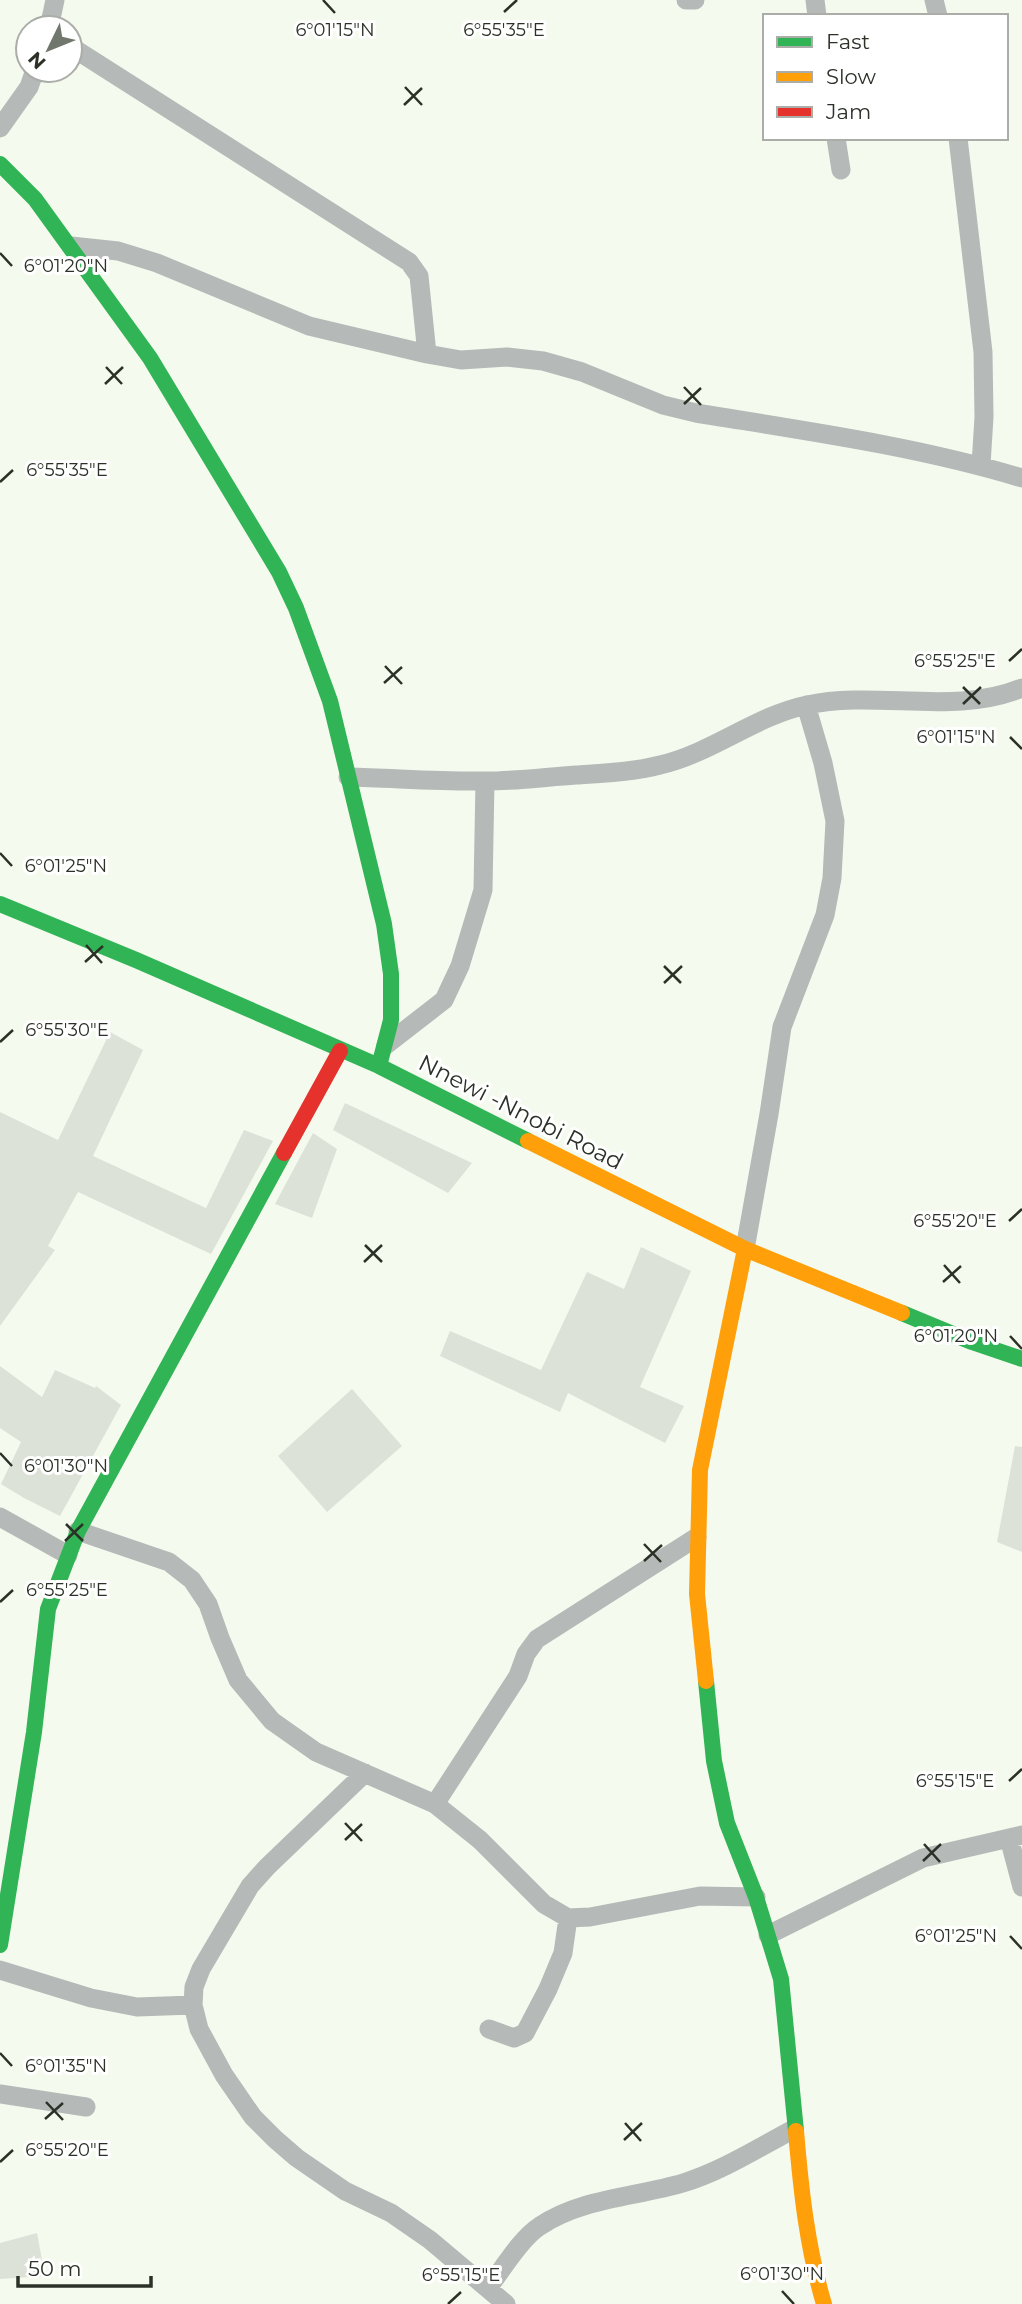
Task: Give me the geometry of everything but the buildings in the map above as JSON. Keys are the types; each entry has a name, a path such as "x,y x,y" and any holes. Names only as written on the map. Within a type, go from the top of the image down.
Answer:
{"street":[{"path":"686,0 695,0"},
{"path":"84,55 409,262 418,276 427,354"},
{"path":"0,128 30,84"},
{"path":"836,140 841,170"},
{"path":"958,140 984,352 981,465"},
{"path":"0,163 35,199 150,358 279,572 296,608 330,701 384,923 391,974 391,1020 379,1066"},
{"path":"71,246 118,251 170,268 309,326 427,354 461,359 507,357 543,361 582,372 663,405 900,447 981,465 1022,478"},
{"path":"348,777 485,781 623,771 682,759 768,718 806,705 860,700 977,701 1000,697 1022,688"},
{"path":"806,705 823,763 835,821 832,878 825,915 782,1027 745,1249 700,1470 696,1537 697,1594 714,1761 727,1823 756,1897 781,1979 794,2129 812,2263 824,2304"},
{"path":"386,1045 444,1000 460,966 483,890 485,781"},
{"name":"Nnewi -Nnobi Road","path":"0,904 379,1066 745,1249 972,1342 1022,1359"},
{"path":"0,1940 34,1732 48,1609 68,1555 78,1531 340,1051"},
{"path":"0,1517 68,1555"},
{"path":"78,1531 169,1562 192,1580 208,1604 239,1680 272,1721 316,1752 435,1804 480,1840 544,1904 568,1918 590,1917 700,1896 756,1897"},
{"path":"435,1804 519,1676 526,1654 537,1639 696,1537"},
{"path":"365,1773 250,1886 201,1969 194,1987 193,2005 199,2029 224,2075 253,2117 275,2139 297,2158 345,2191 401,2219 506,2304"},
{"path":"768,1935 923,1858 1016,1836 1022,1887"},
{"path":"489,2029 514,2038 525,2033 548,1989 563,1952 568,1918"},
{"path":"0,1970 91,1998 136,2007 193,2005"},
{"path":"0,2094 86,2107"},
{"path":"488,2288 538,2227 600,2201 703,2176 794,2129"}],"traffic: fast":[{"path":"0,164 35,199 150,358 279,572 296,608 330,701 384,924 391,974 391,1020 379,1066"},
{"path":"0,904 379,1066 528,1141"},
{"path":"0,1945 34,1732 48,1609 78,1531 284,1153"},
{"path":"902,1313 1022,1359"},
{"path":"706,1681 714,1761 727,1823 756,1897 781,1979 796,2131"}],"traffic: slow":[{"path":"528,1141 745,1249 902,1313"},
{"path":"706,1681 697,1594 700,1470 745,1249"},
{"path":"796,2131 806,2218 824,2304"}],"traffic: jam":[{"path":"284,1153 340,1051"}]}
